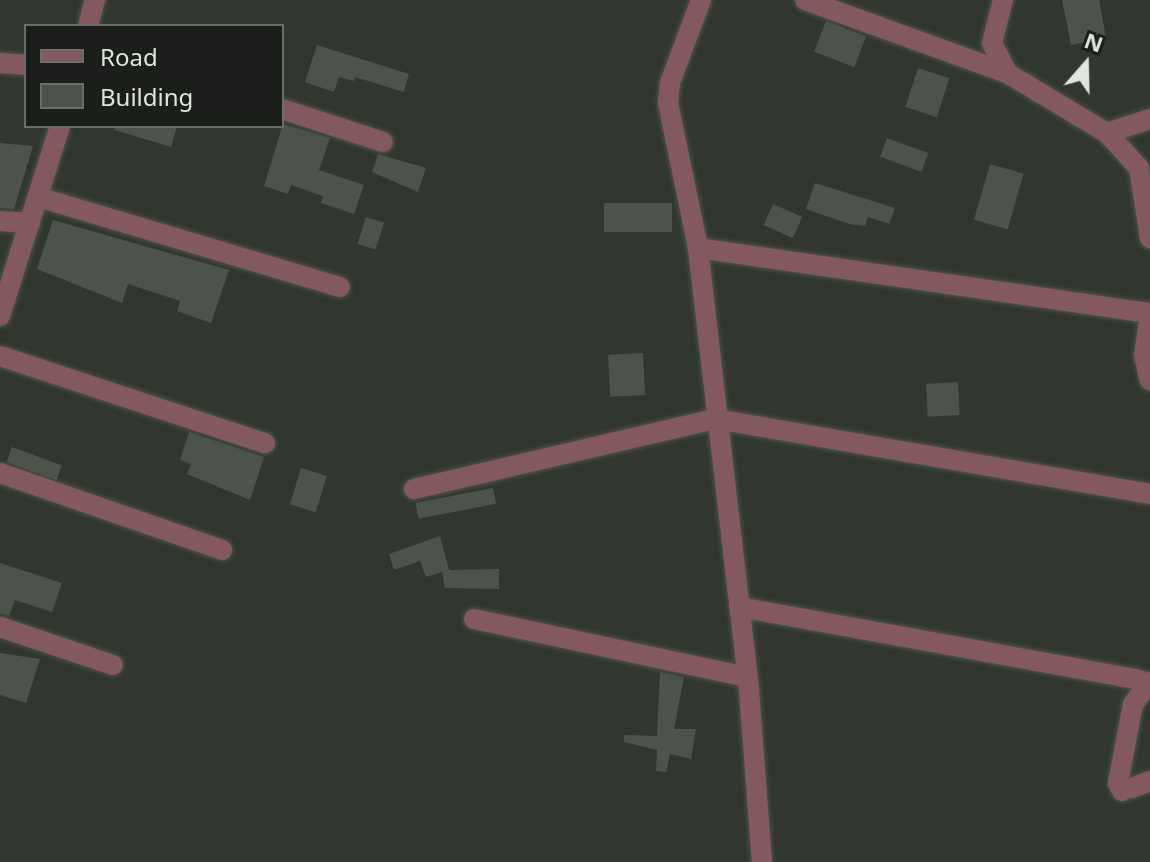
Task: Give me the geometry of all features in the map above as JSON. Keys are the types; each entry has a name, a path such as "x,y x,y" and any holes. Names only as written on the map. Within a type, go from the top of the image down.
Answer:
{"street":[{"path":"89,24 95,0"},
{"path":"701,0 670,83 668,103 698,248 747,677 762,862"},
{"path":"805,0 1007,73 1107,133 1139,168 1150,238"},
{"path":"1003,0 992,43 1007,73"},
{"path":"0,63 24,65"},
{"path":"284,110 383,142"},
{"path":"1107,133 1150,119"},
{"path":"0,316 59,128"},
{"path":"38,197 340,287"},
{"path":"0,221 30,223"},
{"path":"698,248 1150,314 1144,355 1150,380"},
{"path":"0,356 265,443"},
{"path":"414,489 716,419 1150,494"},
{"path":"0,473 222,550"},
{"path":"739,607 1144,681 1133,704 1118,783 1135,787"},
{"path":"474,619 747,677"},
{"path":"0,627 113,665"}],"building":[{"path":"1062,0 1099,0 1106,38 1071,45"},
{"path":"826,21 866,36 854,67 814,52"},
{"path":"317,45 409,74 404,92 355,77 354,81 339,77 334,92 305,82"},
{"path":"918,68 949,78 937,117 905,107"},
{"path":"284,124 330,138 319,170 364,185 354,214 321,203 323,196 291,185 288,194 264,186"},
{"path":"115,128 176,128 171,147"},
{"path":"887,138 928,153 922,172 880,157"},
{"path":"0,143 33,146 14,209 0,208"},
{"path":"378,154 426,168 418,192 372,172"},
{"path":"990,164 1024,174 1008,229 974,220"},
{"path":"815,183 895,208 889,224 868,217 865,226 849,224 806,209"},
{"path":"604,203 672,203 672,232 604,232"},
{"path":"773,204 802,217 793,238 764,225"},
{"path":"366,217 384,223 375,250 357,244"},
{"path":"53,220 229,270 211,323 177,311 180,301 128,284 122,303 37,269"},
{"path":"643,353 645,395 610,397 608,355"},
{"path":"958,382 960,415 928,417 926,384"},
{"path":"189,432 264,457 250,500 187,474 191,464 180,460"},
{"path":"12,447 62,465 56,480 7,462"},
{"path":"301,468 327,476 316,512 290,504"},
{"path":"493,488 496,504 419,519 415,503"},
{"path":"440,536 449,570 499,569 499,589 445,588 442,572 426,577 420,561 394,570 389,554"},
{"path":"0,563 62,583 52,612 15,600 9,616 0,614"},
{"path":"0,653 40,659 26,703 0,695"},
{"path":"660,672 684,677 674,729 696,729 691,759 670,754 666,772 656,771 657,750 624,742 624,735 657,736"}]}
